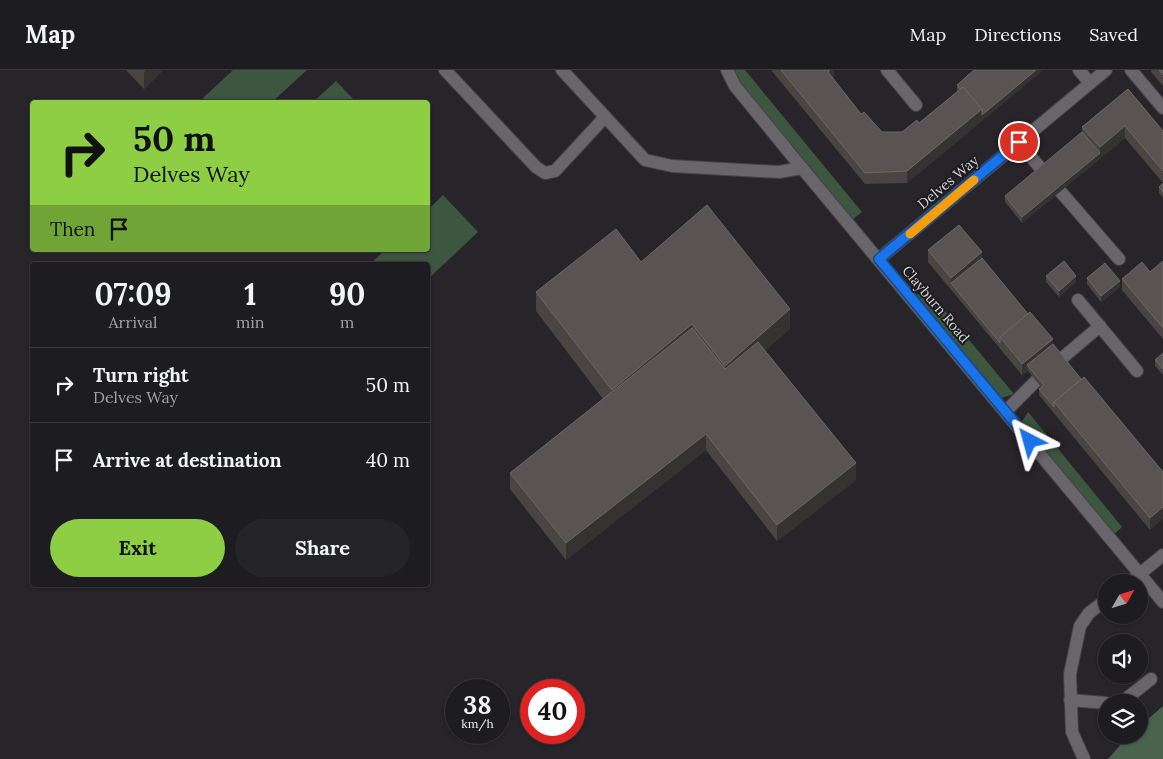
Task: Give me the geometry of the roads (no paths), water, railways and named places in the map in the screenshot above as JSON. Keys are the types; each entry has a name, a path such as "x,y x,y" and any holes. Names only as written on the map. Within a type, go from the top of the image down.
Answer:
{"street":[{"path":"445,70 536,166 545,173 555,171 605,117"},
{"path":"562,70 645,160 672,166 779,172 802,168"},
{"name":"Clayburn Road","path":"727,70 735,86 802,168 1006,411 1132,574"},
{"path":"887,70 916,105"},
{"path":"1079,70 1090,83"},
{"name":"Delves Way","path":"879,259 1106,70"},
{"path":"1131,70 1163,108"},
{"path":"1019,142 1043,171"},
{"path":"1060,192 1119,259"},
{"path":"1078,300 1137,370"},
{"path":"1060,360 1100,326"},
{"path":"1006,411 1036,380"},
{"path":"1140,574 1163,555"},
{"name":"Clayburn Road","path":"1148,589 1163,602"},
{"path":"1084,759 1072,732 1070,674 1080,626 1088,613 1098,606"},
{"path":"1132,694 1151,679"},
{"path":"1070,700 1098,702"}]}
